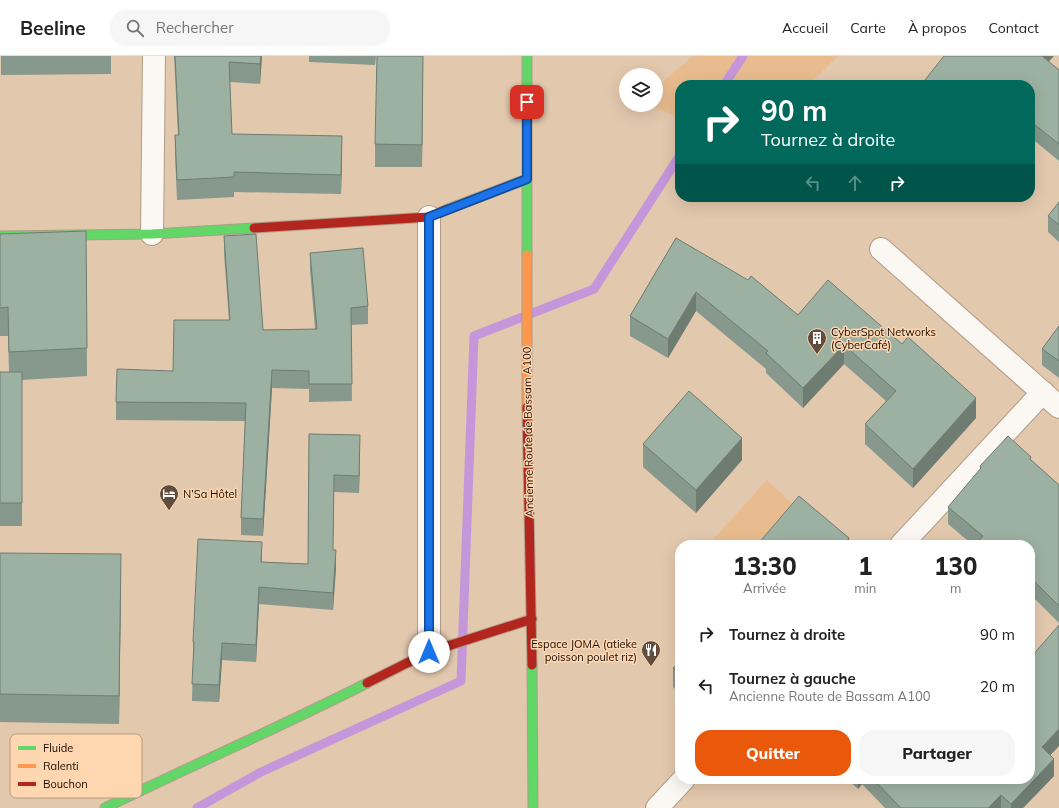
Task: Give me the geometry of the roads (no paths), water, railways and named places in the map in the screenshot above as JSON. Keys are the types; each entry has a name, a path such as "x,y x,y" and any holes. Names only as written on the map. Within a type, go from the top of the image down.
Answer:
{"street":[{"path":"152,234 154,56"},
{"name":"Ancienne Route de Bassam A100","path":"527,56 527,405 532,619 533,808"},
{"path":"0,236 152,234 429,217 527,179"},
{"path":"429,217 429,652"},
{"path":"881,249 1059,407"},
{"path":"906,540 1043,392"},
{"path":"142,790 324,705 429,652 532,619"},
{"path":"657,808 679,784"},
{"path":"105,808 125,798"}],"waterway":[{"path":"727,80 743,56"},
{"path":"197,808 261,772 461,681 474,336 594,289 675,163"}],"place":[{"name":"CyberSpot Networks (CyberCafé)","path":"817,355"},
{"name":"N’Sa Hôtel","path":"169,511"},
{"name":"Espace JOMA (atieke poisson poulet riz)","path":"651,667"}]}
